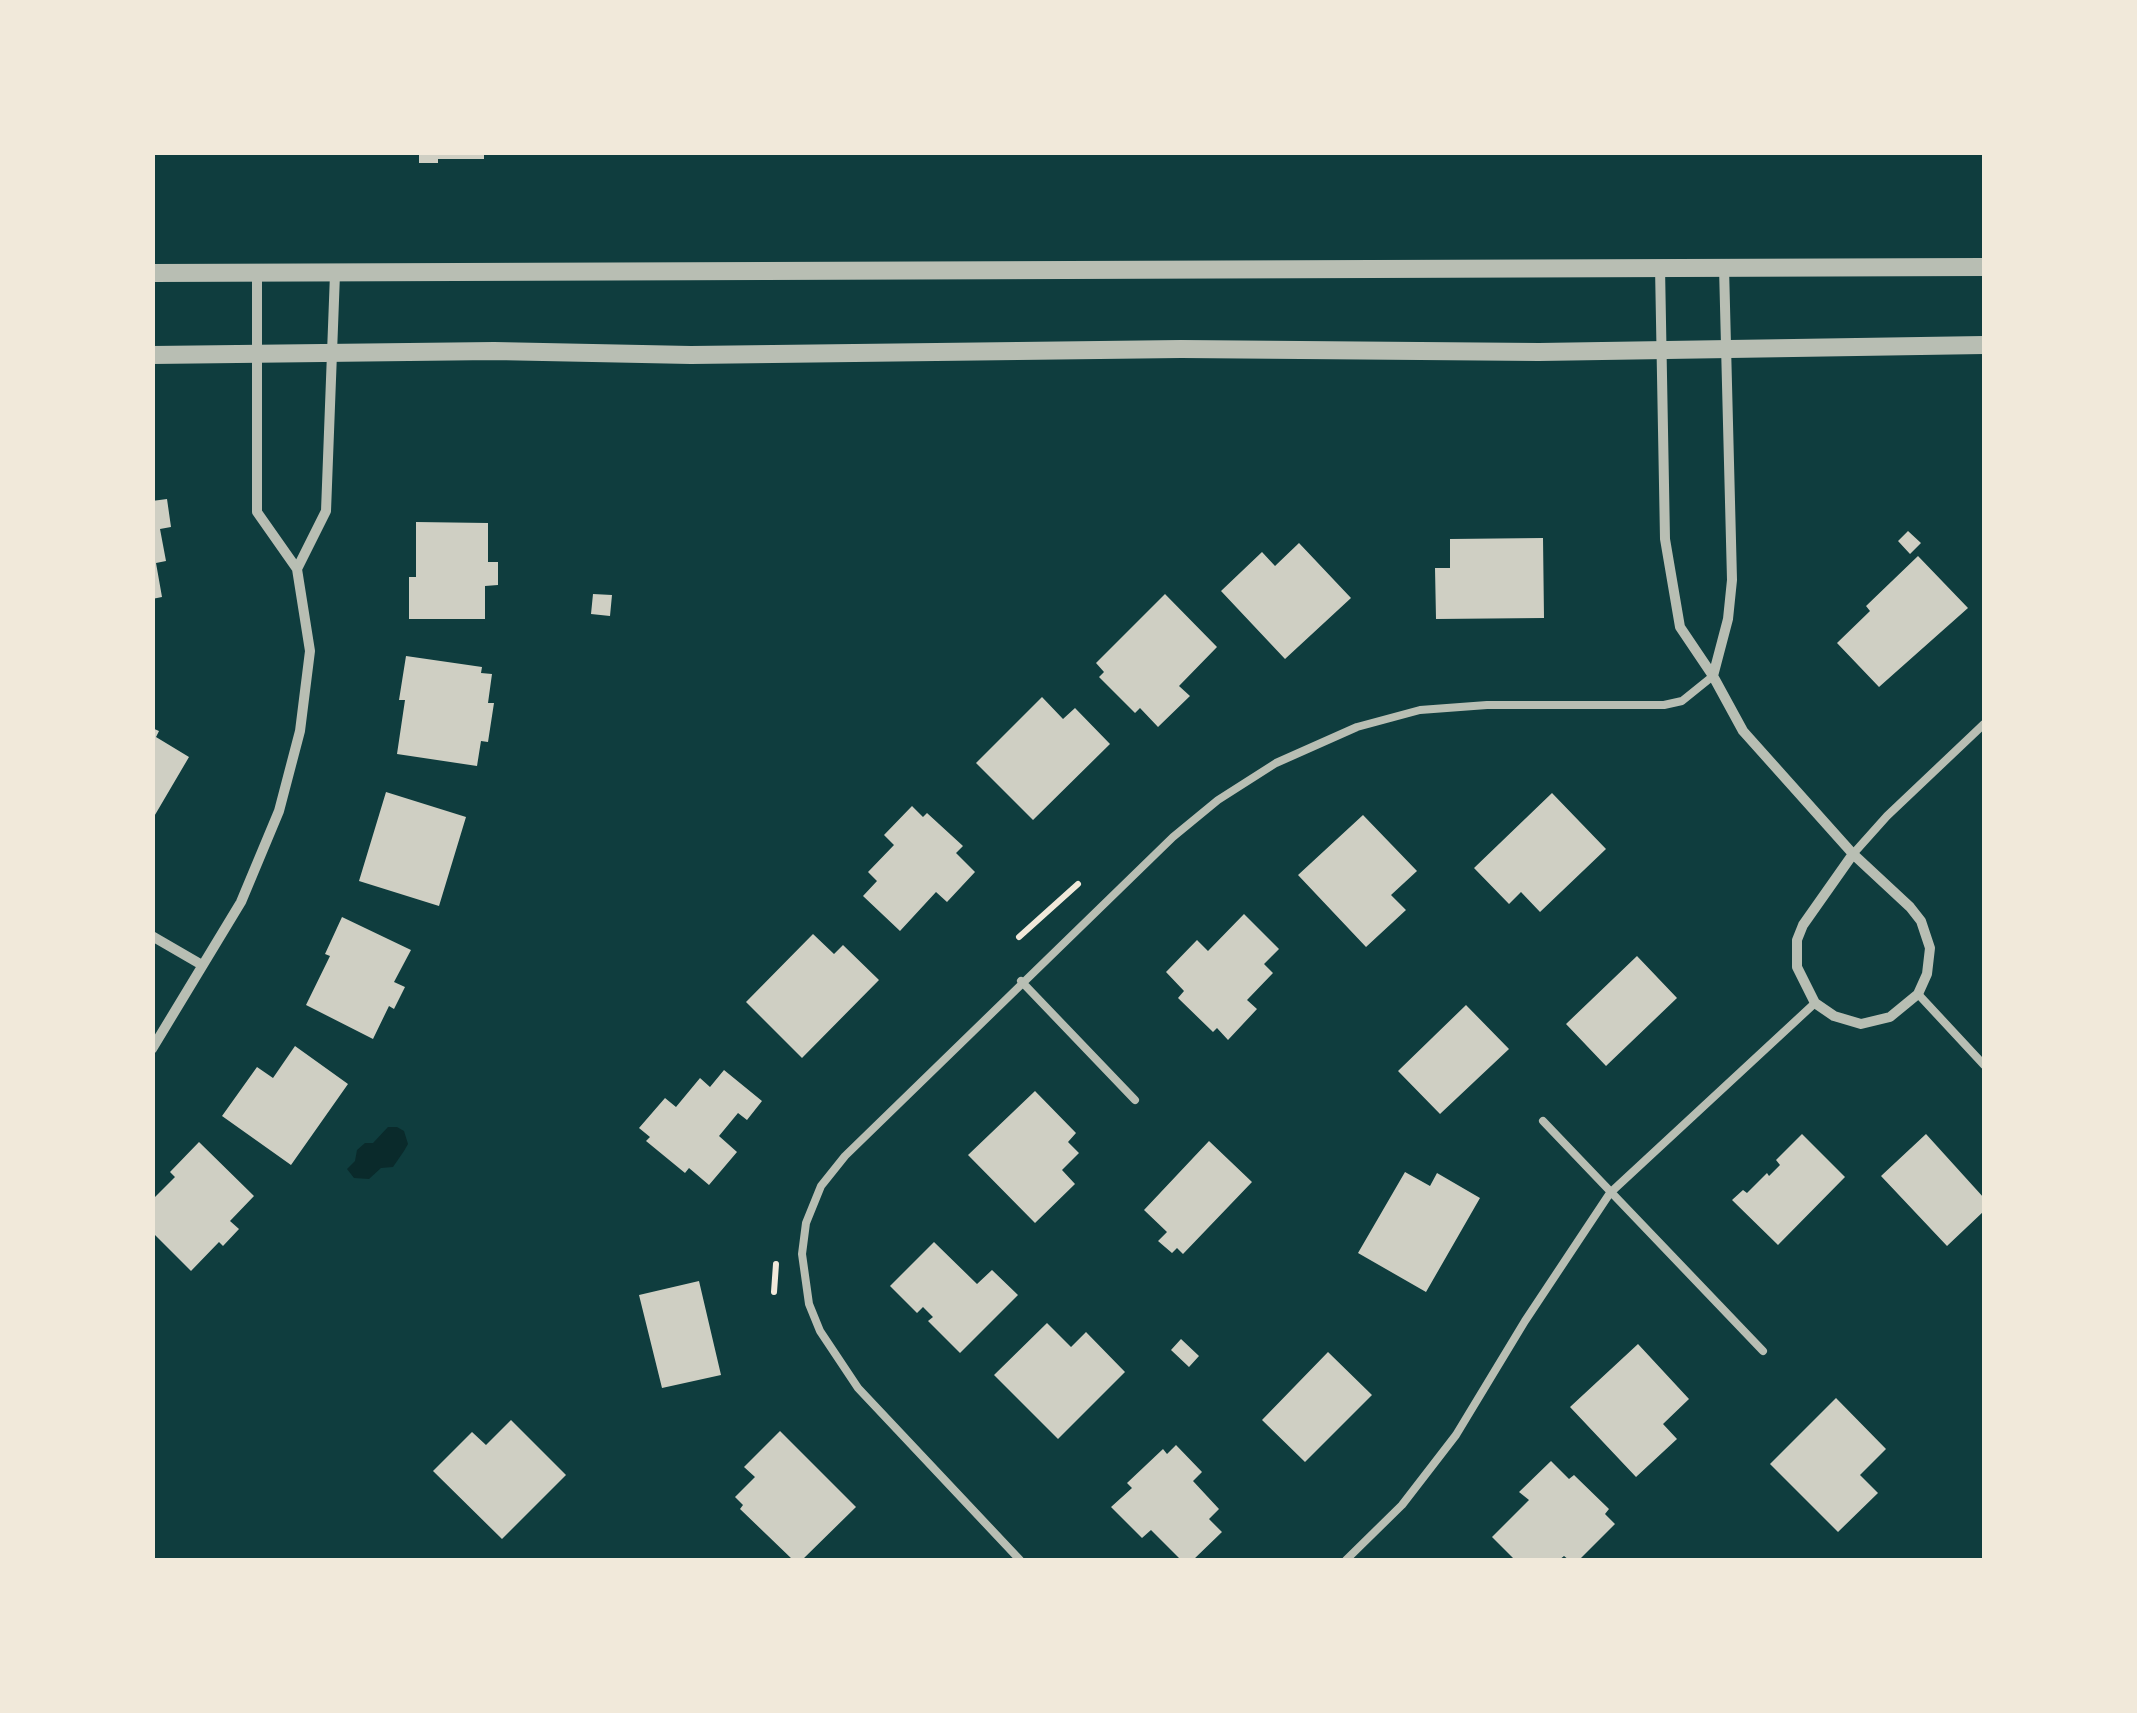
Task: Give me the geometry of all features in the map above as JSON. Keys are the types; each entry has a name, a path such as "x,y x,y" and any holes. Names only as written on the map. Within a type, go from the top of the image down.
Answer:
{"street":[{"path":"1660,267 1665,539 1680,627 1743,731 1853,854 1922,921 1930,948 1927,974 1918,994 1890,1017 1861,1024 1834,1016 1815,1003 1797,967 1797,940 1809,913 1853,854"},
{"path":"1713,676 1728,619 1732,580 1724,267"},
{"path":"152,273 1984,267"},
{"path":"152,1049 240,902 279,812 300,731 310,651 297,569 257,512 257,273"},
{"path":"297,569 326,511 334,274"},
{"path":"152,355 508,351 692,355 1180,349 1539,352 1984,345"},
{"path":"152,936 202,965"}],"lane":[{"path":"1020,1560 836,1360 809,1304 802,1254 806,1224 821,1186 845,1156 1021,981 1173,837 1218,800 1276,763 1357,727 1420,710 1487,705 1664,706 1682,701 1713,676"},
{"path":"1853,854 1887,816 1984,724"},
{"path":"1021,981 1135,1100"},
{"path":"1918,994 1984,1065"},
{"path":"1346,1560 1402,1505 1456,1436 1525,1320 1610,1193 1815,1003"},
{"path":"1543,1121 1763,1351"}],"path":[{"path":"1018,937 1078,884"}],"water":[{"path":"388,1127 404,1131 408,1144 404,1151 393,1167 381,1168 369,1179 354,1178 347,1169 355,1161 357,1150 365,1143 373,1143"}],"building":[{"path":"419,152 484,152 484,159 419,163"},
{"path":"167,499 171,527 160,529 166,561 156,563 162,597 152,599 152,501"},
{"path":"416,522 488,523 488,562 498,562 498,585 485,586 485,619 409,619 409,577 416,577"},
{"path":"1908,531 1921,543 1910,554 1898,541"},
{"path":"1543,538 1544,618 1436,619 1435,568 1450,568 1450,539"},
{"path":"1299,543 1351,598 1285,659 1221,591 1262,552 1275,566"},
{"path":"1918,556 1968,608 1879,687 1837,643 1870,611 1866,606"},
{"path":"593,594 612,595 610,616 591,614"},
{"path":"1165,594 1217,647 1179,686 1190,696 1158,727 1140,708 1135,713 1099,677 1104,672 1096,663"},
{"path":"406,656 482,667 481,673 492,674 488,703 494,703 488,742 481,741 477,766 397,754 405,700 399,700"},
{"path":"1042,697 1063,719 1075,708 1110,744 1033,820 976,763"},
{"path":"152,728 159,731 156,737 189,757 152,820"},
{"path":"386,792 466,817 439,906 359,881"},
{"path":"1552,793 1606,849 1540,912 1521,892 1509,904 1474,868"},
{"path":"912,806 923,817 927,813 963,846 956,853 975,872 947,902 936,892 900,931 863,896 877,881 868,872 894,845 884,835"},
{"path":"1363,815 1417,871 1391,895 1406,910 1366,947 1298,875"},
{"path":"1244,914 1279,949 1264,964 1273,973 1247,1000 1257,1009 1228,1040 1217,1028 1213,1032 1178,998 1184,991 1166,972 1197,940 1208,951"},
{"path":"342,917 411,950 394,982 405,987 394,1009 389,1006 373,1039 306,1005 330,956 325,954"},
{"path":"813,934 834,954 843,945 879,980 802,1058 746,1002"},
{"path":"1637,956 1677,998 1606,1066 1566,1024"},
{"path":"1466,1005 1509,1049 1440,1114 1398,1071"},
{"path":"295,1046 348,1084 291,1165 222,1116 257,1067 273,1078"},
{"path":"724,1070 762,1101 747,1120 738,1113 719,1136 737,1152 709,1185 689,1168 685,1173 646,1141 650,1137 639,1128 665,1098 676,1107 700,1078 710,1087"},
{"path":"1035,1091 1076,1133 1068,1142 1079,1153 1062,1170 1075,1184 1035,1223 968,1155"},
{"path":"1802,1134 1845,1177 1778,1245 1732,1200 1743,1190 1747,1193 1767,1173 1769,1176 1780,1165 1776,1160"},
{"path":"1926,1134 1984,1198 1984,1211 1947,1246 1881,1176"},
{"path":"1209,1141 1252,1182 1183,1254 1177,1248 1172,1253 1158,1241 1167,1232 1144,1210"},
{"path":"199,1142 254,1196 230,1221 239,1229 223,1246 219,1242 191,1271 152,1232 152,1200 175,1177 170,1172"},
{"path":"1405,1172 1430,1186 1437,1173 1480,1198 1426,1292 1358,1253"},
{"path":"934,1242 977,1284 992,1270 1018,1295 960,1353 928,1321 933,1317 923,1307 917,1313 890,1286"},
{"path":"699,1281 721,1375 662,1388 639,1295"},
{"path":"1047,1323 1071,1347 1086,1332 1125,1372 1058,1439 994,1375"},
{"path":"1181,1339 1199,1356 1189,1367 1171,1350"},
{"path":"1638,1344 1689,1399 1663,1424 1677,1439 1636,1477 1570,1407"},
{"path":"1328,1352 1372,1395 1305,1462 1262,1420"},
{"path":"1836,1398 1886,1449 1860,1475 1878,1493 1838,1532 1770,1464"},
{"path":"511,1420 566,1475 502,1539 433,1471 472,1432 486,1445"},
{"path":"780,1431 856,1507 802,1560 793,1560 740,1509 743,1505 735,1497 755,1477 744,1467"},
{"path":"1176,1445 1202,1472 1193,1481 1219,1509 1209,1519 1222,1532 1193,1560 1181,1560 1151,1530 1142,1538 1111,1507 1132,1488 1127,1483 1163,1449 1167,1454"},
{"path":"1551,1461 1569,1479 1574,1475 1609,1509 1605,1514 1615,1524 1579,1560 1564,1556 1559,1560 1515,1560 1492,1537 1529,1500 1519,1492"}]}
